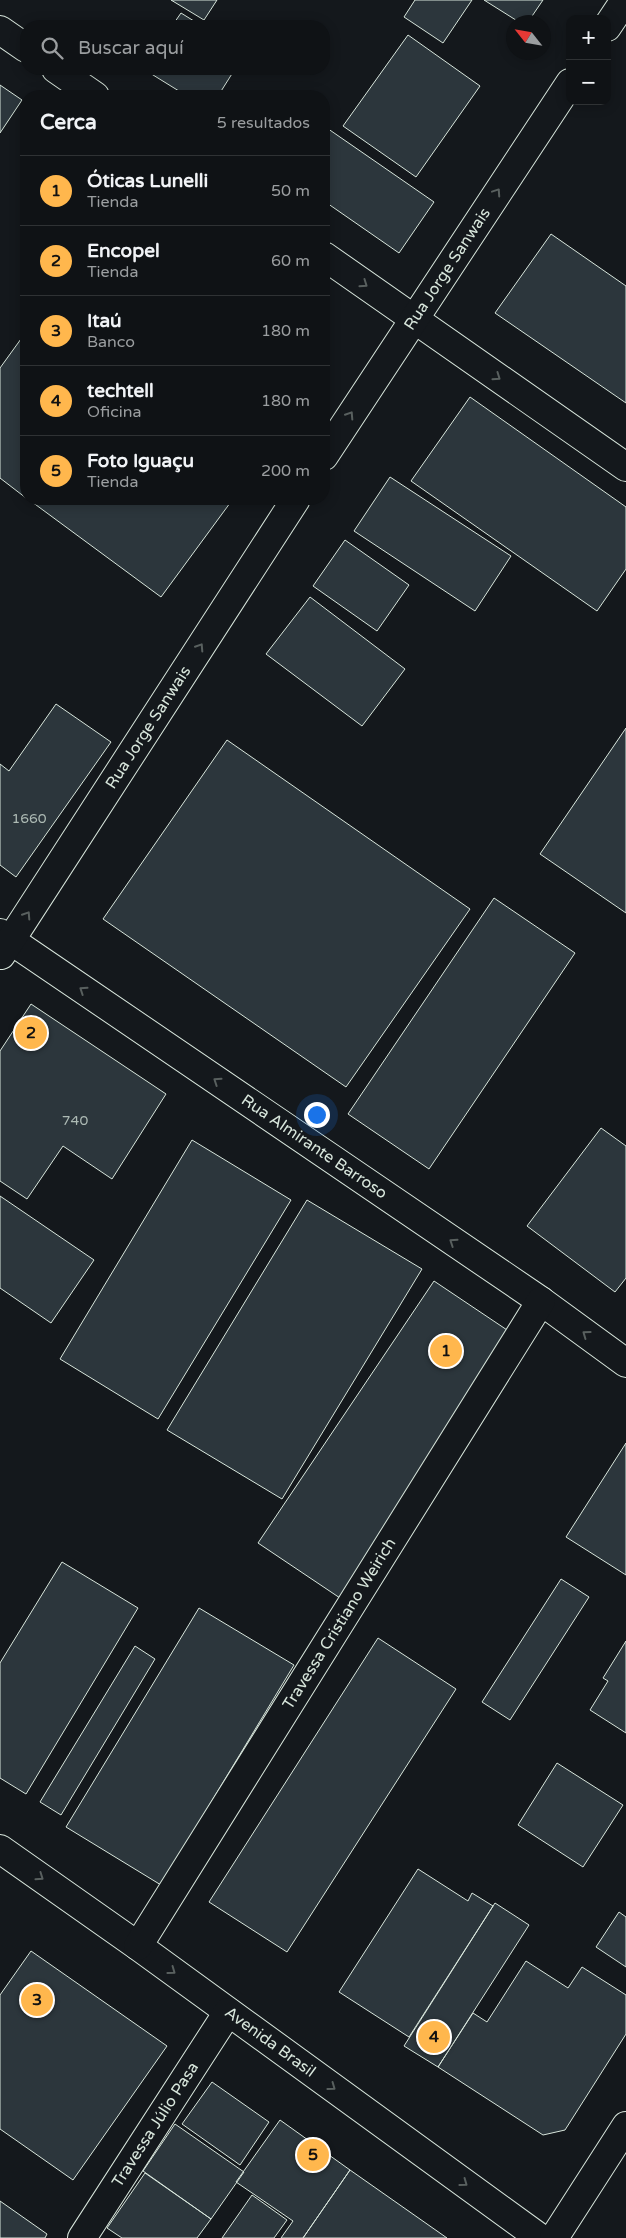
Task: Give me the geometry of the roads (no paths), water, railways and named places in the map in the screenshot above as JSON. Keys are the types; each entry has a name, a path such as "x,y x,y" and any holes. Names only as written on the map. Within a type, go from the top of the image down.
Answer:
{"street":[{"path":"611,21 625,0"},
{"path":"0,30 20,44"},
{"path":"65,75 86,90"},
{"name":"Rua Jorge Sanwais","path":"330,447 413,318 566,89"},
{"path":"330,260 626,467"},
{"name":"Rua Jorge Sanwais","path":"3,943 292,505"},
{"name":"Rua Almirante Barroso","path":"3,943 541,1301 626,1363"},
{"name":"Travessa Cristiano Weirich","path":"138,1946 541,1301"},
{"name":"Avenida Brasil","path":"0,1849 138,1946 540,2238"},
{"name":"Travessa Júlio Pasa","path":"82,2238 228,2012"},
{"path":"554,2238 626,2126"}],"place":[{"name":"Encopel","path":"31,1033"},
{"name":"Óticas Lunelli","path":"446,1351"},
{"name":"Itaú","path":"37,2000"},
{"name":"techtell","path":"434,2037"},
{"name":"Foto Iguaçu","path":"313,2155"}]}
